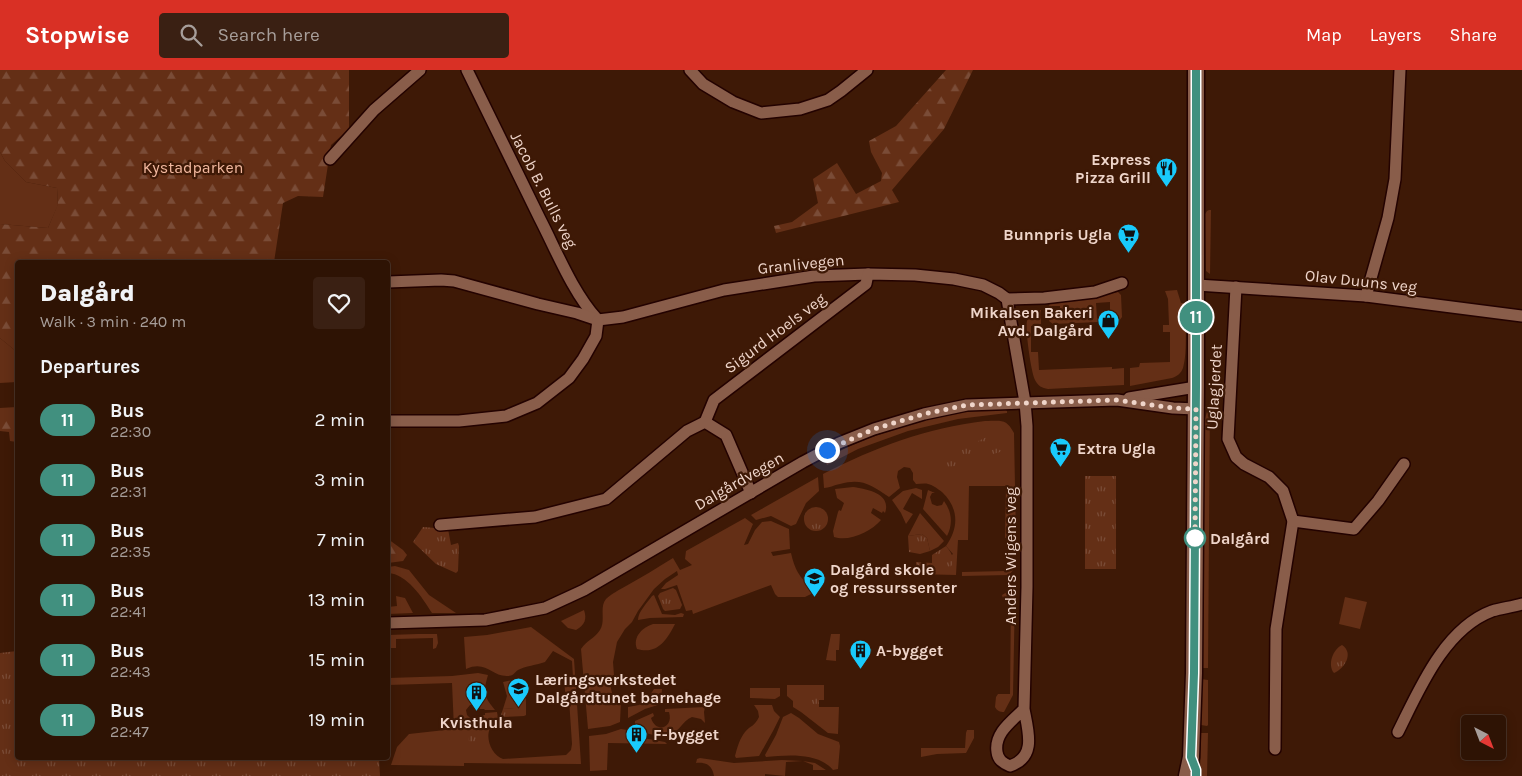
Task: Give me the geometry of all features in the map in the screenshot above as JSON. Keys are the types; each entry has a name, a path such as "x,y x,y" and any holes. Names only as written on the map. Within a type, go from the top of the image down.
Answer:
{"street":[{"path":"330,159 374,110 420,70"},
{"name":"Jacob B. Bulls veg","path":"467,70 562,263 585,305 598,320"},
{"path":"690,70 703,84 733,102 761,113 800,110 828,100 842,92 868,70"},
{"path":"1187,776 1191,757 1194,673 1197,285 1196,70"},
{"path":"1366,296 1388,218 1395,179 1400,70"},
{"name":"Sigurd Hoels veg","path":"704,422 714,400 866,284 868,274"},
{"name":"Granlivegen","path":"390,282 440,280 454,282 598,320 623,318 724,290 814,276 915,274 983,285 1007,299"},
{"path":"1025,402 1007,299 1044,298 1095,292 1122,283"},
{"name":"Olav Duuns veg","path":"1197,285 1366,296 1522,316"},
{"name":"Uglagjerdet","path":"1236,287 1228,439 1236,457 1244,464 1269,477 1283,491 1293,521 1276,629 1274,749"},
{"path":"390,421 459,421 506,416 537,403 569,378 583,359 596,336 598,320"},
{"name":"Dalgårdvegen","path":"390,623 485,620 545,608 584,590 839,443 874,429 924,414 967,405 1117,400 1196,387"},
{"name":"Dalgårdvegen","path":"1117,400 1173,408 1196,409"},
{"name":"Anders Wigens veg","path":"1024,709 1000,734 997,740 996,750 998,758 1011,771 1025,757 1028,750 1028,728 1024,709 1027,587 1027,445 1025,402"},
{"path":"440,525 535,517 606,499 687,431 704,422 726,435 751,493"},
{"path":"1293,521 1354,529 1378,501 1404,464"},
{"path":"1398,732 1420,686 1447,644 1474,621 1492,612 1522,604"},
{"path":"1191,757 1196,770 1196,776"}],"green space":[{"name":"Kystadparken","path":"0,70 349,70 349,129 331,145 323,197 298,196 283,203 274,260 15,260 15,350 0,338 0,224 48,228 58,204 57,188 26,182 5,161 0,152"},
{"path":"946,70 973,70 944,129 892,190 899,202 776,233 774,226 792,222 818,203 813,179 837,163 856,194 881,181 882,173 871,152 869,141 896,126"},
{"path":"0,152 5,161 26,182 57,188 58,205 48,228 0,224"},
{"path":"1211,210 1210,274 1206,271 1205,214"},
{"path":"1177,290 1181,303 1185,303 1186,345 1185,361 1182,370 1172,378 1130,386 1130,368 1139,367 1140,363 1170,362 1170,332 1163,332 1163,325 1169,325 1168,299 1165,291"},
{"path":"1118,292 1121,295 1122,317 1119,321 1103,322 1103,318 1109,318 1110,302 1096,303 1099,322 1053,324 1049,321 1049,319 1060,319 1060,306 1052,306 1052,315 1049,316 1048,307 1051,302"},
{"path":"1041,310 1041,324 1031,326 1031,352 1038,352 1039,370 1124,368 1124,385 1048,389 1039,385 1035,380 1032,369 1027,321 1030,315"},
{"path":"0,338 15,350 15,382 0,383"},
{"path":"1210,401 1208,668 1201,668 1204,422"},
{"path":"15,407 15,442 10,441 9,432 0,431 0,408"},
{"path":"1004,409 1007,413 958,419 908,431 858,449 827,465 826,463 830,456 848,447 916,422 962,411"},
{"path":"985,421 1002,421 1014,433 1016,539 1005,538 1006,486 969,486 968,540 958,540 956,575 914,574 914,568 931,566 934,568 953,554 946,546 953,532 955,518 948,498 932,485 916,484 910,468 904,467 898,471 897,477 900,488 889,497 871,486 860,482 848,482 824,488 823,474 862,455 942,428"},
{"path":"991,435 1002,444 1003,449 1000,452 942,470 938,460"},
{"path":"1085,476 1116,476 1116,569 1085,569"},
{"path":"818,477 819,491 806,503 796,524 791,526 771,516 756,520 751,515"},
{"path":"853,487 871,491 881,497 885,501 885,513 873,508 871,513 881,520 872,528 853,537 834,537 833,531 838,512 839,510 841,511 844,503 837,498 835,489"},
{"path":"916,488 922,490 922,499 912,493 903,509 913,514 906,524 892,500 903,491"},
{"path":"928,490 935,493 932,493 930,497 932,504 942,505 944,501 949,509 951,523 947,536 923,509"},
{"path":"816,507 824,511 828,519 824,527 816,531 808,527 804,519 808,511"},
{"path":"920,513 944,541 930,551 927,538 922,534 908,536"},
{"path":"745,518 753,524 744,545 748,544 755,530 762,522 771,521 789,529 790,549 771,552 773,556 791,553 798,572 811,588 811,594 805,597 778,597 771,585 693,614 692,610 686,611 677,585 661,589 678,575 677,571 654,589 617,642 613,662 614,675 610,684 612,693 621,702 620,722 610,726 588,729 581,649 596,635 602,626 603,606 606,599 673,558 680,570 692,565 685,559 686,551"},
{"path":"423,527 448,529 451,545 458,543 459,546 458,571 456,573 436,564 413,542"},
{"path":"922,534 927,538 930,551 920,554 909,552 908,536"},
{"path":"390,540 407,555 403,561 390,563"},
{"path":"946,546 953,559 948,571 942,572 931,566 916,568 916,562 932,563 932,555"},
{"path":"1007,557 1015,559 1015,568 1009,575 962,576 962,572 1006,571"},
{"path":"395,566 409,570 429,595 456,613 432,613 408,582 395,574 390,573 390,567"},
{"path":"673,588 676,590 682,605 680,609 665,611 658,596 660,593"},
{"path":"1009,591 1015,593 1013,695 1003,712 995,707 998,694 1010,694 1011,598 1003,598 1002,595"},
{"path":"654,595 662,614 675,615 681,613 684,614 683,617 638,620 641,611"},
{"path":"396,596 405,598 413,613 390,614 390,607 397,606"},
{"path":"1345,597 1367,602 1360,629 1339,624"},
{"path":"584,610 584,622 576,630 568,628 561,621"},
{"path":"653,624 675,624 661,645 650,650 637,649 636,640 639,633"},
{"path":"531,627 574,659 581,764 464,763 464,766 391,765 397,747 409,734 454,729 452,683 390,685 390,678 452,676 478,673 488,675 485,694 495,710 480,709 476,705 470,705 466,710 467,715 471,719 477,719 481,715 485,715 485,713 497,712 498,718 493,723 488,737 493,750 499,757 503,759 566,755 571,750 569,699 565,691 564,679 573,678 572,661 553,651 545,662 518,670 510,676 502,676 479,666 466,669 464,637"},
{"path":"437,634 438,643 436,648 433,649 433,638 396,639 396,648 391,648 390,635"},
{"path":"831,634 840,634 839,650 836,650 836,661 826,660"},
{"path":"1342,645 1346,648 1347,660 1342,668 1334,673 1331,666 1332,658 1336,650"},
{"path":"15,651 15,760 379,760 380,776 0,776 0,653"},
{"path":"522,678 525,681 526,702 516,702 515,708 503,709 507,696 503,682"},
{"path":"1201,679 1208,680 1207,726 1201,725"},
{"path":"483,680 484,702 465,703 464,681"},
{"path":"787,685 824,685 824,690 806,690 806,707 839,707 838,734 828,733 793,707 793,701 787,696"},
{"path":"750,688 780,688 780,696 775,699 750,698"},
{"path":"654,689 662,689 661,704 645,709 628,718 628,707 639,705 646,701"},
{"path":"806,689 824,690 824,700 819,700 819,707 806,708 798,701 797,694 806,693"},
{"path":"515,702 526,702 526,715 502,717 503,709 515,708"},
{"path":"754,705 772,705 774,711 780,717 759,756 736,758 735,756 742,737 756,723 759,717"},
{"path":"705,707 705,723 701,719 692,717 677,731 668,736 644,732 635,725 635,721 653,713 654,716 651,718 653,723 664,727 670,718 669,712 665,712 665,709"},
{"path":"791,713 818,734 839,742 838,769 833,770 827,764 811,757 792,755 766,757 765,755 783,717"},
{"path":"485,720 487,740 469,742 468,722"},
{"path":"621,729 643,738 667,744 608,743 607,770 590,771 589,736 606,734"},
{"path":"967,730 974,730 974,738 966,753 937,754 921,757 921,748 965,748"},
{"path":"1201,733 1208,733 1207,776 1200,776"},
{"path":"697,759 734,763 782,760 803,761 786,762 785,776 765,774 765,776 714,776 712,769 708,765 696,763"},
{"path":"803,761 815,763 826,770 813,770 813,765"}],"bus line":[{"name":"11","path":"1196,70 1197,285 1194,673 1191,757 1196,770 1196,776"}],"place":[{"name":"Express Pizza Grill","path":"1167,187"},
{"name":"Bunnpris Ugla","path":"1128,253"},
{"name":"Mikalsen Bakeri Avd. Dalgård","path":"1109,340"},
{"name":"Extra Ugla","path":"1061,467"},
{"name":"Dalgård","path":"1195,538"},
{"name":"Dalgård skole og ressurssenter","path":"814,597"},
{"name":"A-bygget","path":"860,669"},
{"name":"Læringsverkstedet Dalgårdtunet barnehage","path":"519,707"},
{"name":"Kvisthula","path":"476,712"},
{"name":"F-bygget","path":"637,753"}],"route":[{"path":"827,450 874,429 924,414 967,405 1117,400 1173,408 1196,409 1195,538"}]}
